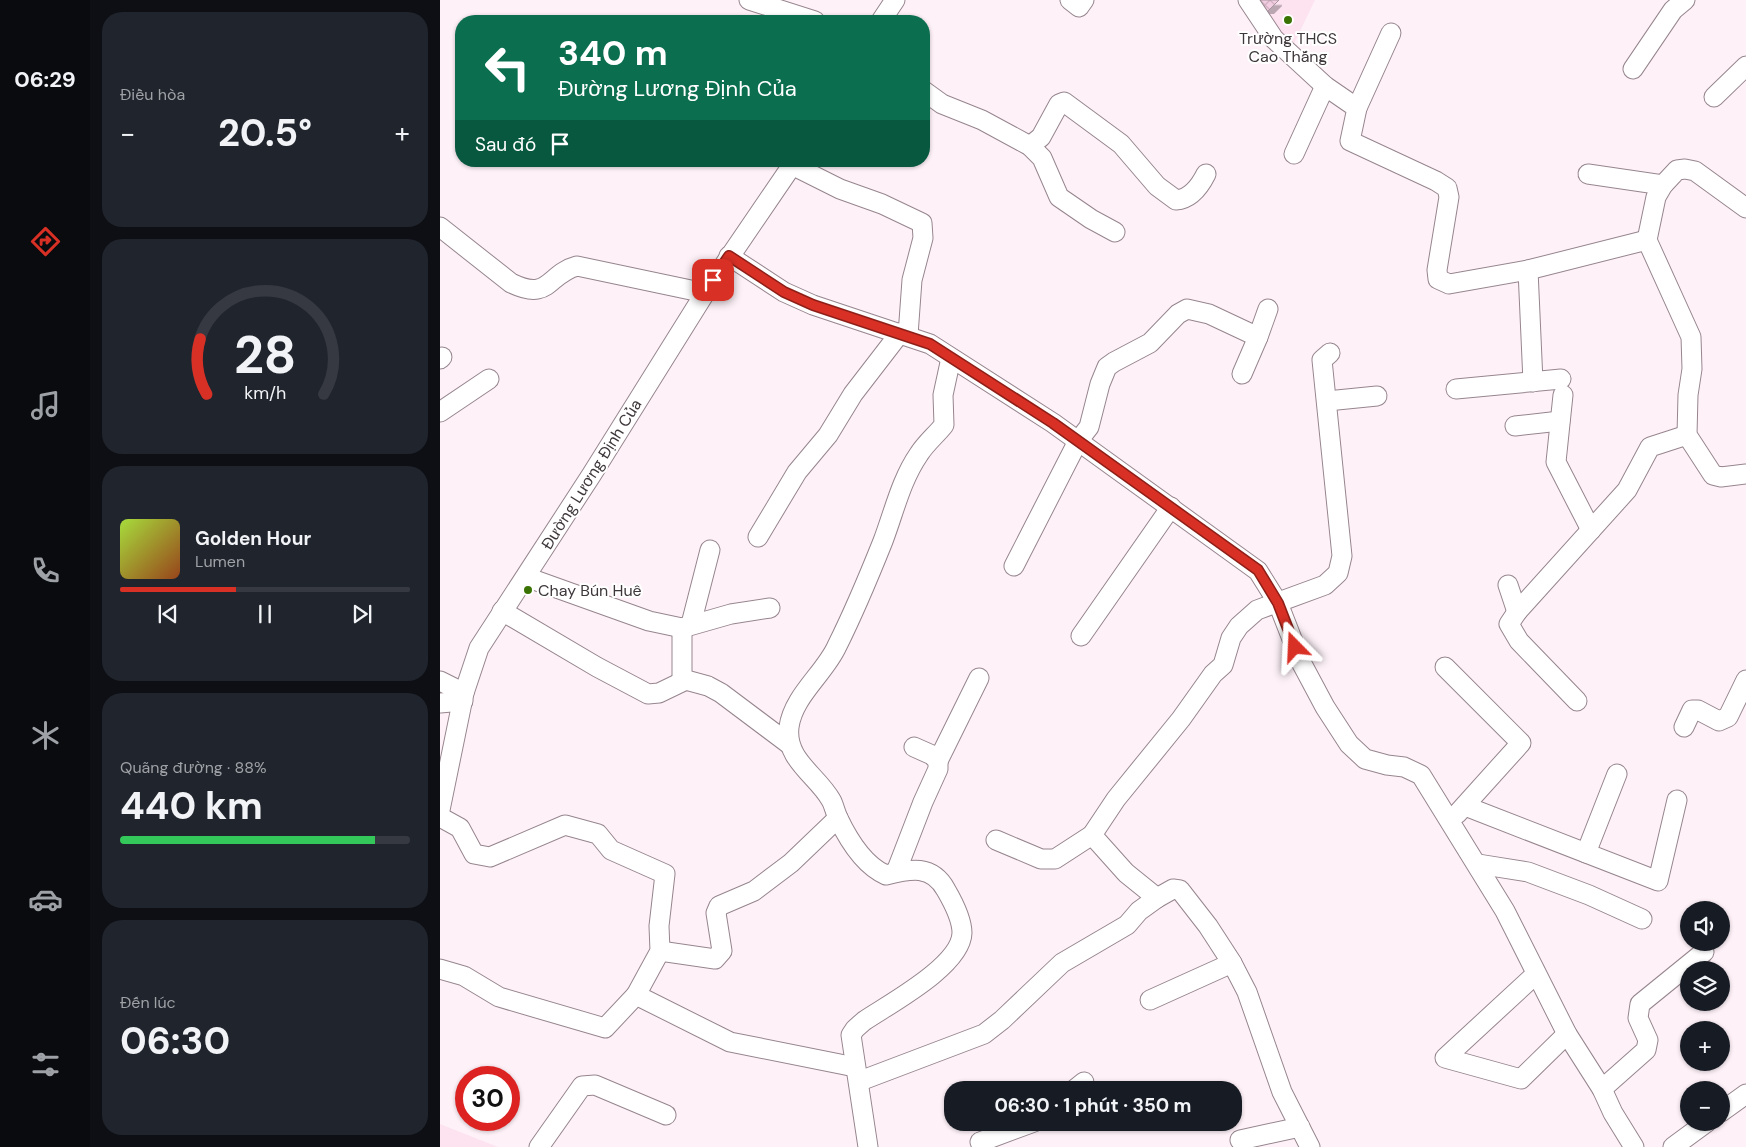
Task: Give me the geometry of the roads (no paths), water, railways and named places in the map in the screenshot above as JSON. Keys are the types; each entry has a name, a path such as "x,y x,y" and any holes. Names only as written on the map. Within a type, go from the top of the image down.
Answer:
{"street":[{"path":"749,0 775,15"},
{"path":"885,15 895,0"},
{"path":"1070,0 1079,7 1084,0"},
{"path":"1248,0 1274,38 1325,86 1357,108"},
{"path":"1634,69 1673,10 1685,0"},
{"path":"1391,33 1357,108 1350,140 1447,188 1449,197 1439,246 1438,279 1449,284 1528,270 1647,240"},
{"path":"1714,97 1746,66"},
{"path":"1294,154 1325,86"},
{"path":"930,95 942,104 982,120 1030,146 1042,158 1059,197 1091,219 1115,232"},
{"path":"1030,146 1041,137 1059,104 1064,102 1121,144 1157,186 1176,200 1185,200 1195,191 1206,174"},
{"name":"Đường Lương Định Của","path":"440,810 463,697 479,648 729,256 791,167"},
{"path":"758,537 796,472 828,435 849,400 904,334 912,280 923,238 922,223 882,204 840,189 801,167"},
{"path":"1746,208 1695,171 1686,168 1677,170 1663,185 1656,197 1647,240 1691,337 1692,369 1688,395 1687,435 1713,475 1721,477 1746,474"},
{"path":"1588,174 1663,185"},
{"path":"440,227 511,283 524,289 540,289 577,266 705,293"},
{"path":"729,256 784,292 813,305 930,344 1078,441 1258,570 1278,603 1301,662 1325,707 1349,744 1365,759 1386,765 1404,767 1421,775 1451,821 1505,911 1567,1034 1602,1089 1625,1144"},
{"path":"1528,270 1533,382"},
{"path":"1014,566 1078,441 1089,427 1100,384 1107,367 1150,343 1178,314 1187,309 1209,314 1258,338"},
{"path":"1242,374 1268,309"},
{"path":"996,840 1041,860 1048,860 1055,859 1092,835 1116,798 1182,719 1213,674 1223,665 1231,638 1240,626 1257,610 1325,584 1338,572 1342,556 1322,360 1330,354"},
{"path":"868,1147 858,1074 851,1042 855,1029 931,976 946,962 960,943 962,929 957,912 945,888 936,877 922,869 886,875 864,860 838,818 832,802 822,787 806,772 789,739 789,725 798,705 826,668 837,647 912,466 920,452 944,425 943,395 951,358"},
{"path":"440,412 489,379"},
{"path":"1456,389 1533,382 1562,387 1556,462 1591,530"},
{"path":"1327,401 1377,396"},
{"path":"1515,426 1560,421"},
{"path":"1577,701 1519,641 1509,624 1517,612 1627,490 1650,447 1687,435"},
{"path":"1081,636 1171,507"},
{"path":"682,681 687,626 710,550"},
{"path":"526,577 649,621 687,626 731,614 770,608"},
{"path":"1508,585 1517,612"},
{"path":"502,611 597,667 648,694 665,690 682,681 700,683 721,693 789,739"},
{"path":"1445,667 1521,743 1451,821"},
{"path":"896,872 938,769 938,761 979,678"},
{"path":"1684,727 1692,710 1698,710 1719,720 1728,717 1746,680"},
{"path":"440,681 463,697"},
{"path":"440,703 463,697"},
{"path":"914,747 932,755 938,761"},
{"path":"1586,853 1617,774"},
{"path":"1465,806 1658,881 1677,800"},
{"path":"440,817 460,828 474,854 490,857 565,825 598,834 611,850 665,874 659,926 660,951 636,995 605,1028 499,996 464,976 440,969"},
{"path":"660,951 710,959 720,956 722,951 716,913 720,906 754,891 791,863 838,818"},
{"path":"1092,835 1126,873 1157,898"},
{"path":"1478,864 1528,872 1589,895 1642,919"},
{"path":"636,995 730,1042 858,1074 984,1034 1002,1020 1062,963 1127,925 1139,911 1173,889 1184,894 1232,963 1247,992 1282,1092 1310,1147"},
{"path":"1602,1089 1646,1050 1648,1040 1638,1018 1640,1004 1704,952"},
{"path":"1150,1000 1232,963"},
{"path":"1536,974 1444,1058 1522,1079 1567,1034"},
{"path":"539,1147 582,1086 595,1085 666,1115"},
{"path":"1730,1106 1746,1094"},
{"path":"1240,1140 1300,1127"},
{"path":"983,1147 980,1142 1010,1131"},
{"path":"1673,1147 1695,1131"}],"place":[{"name":"Trường THCS Cao Thắng","path":"1288,20"},
{"name":"Chay Bún Huê","path":"528,590"}]}
